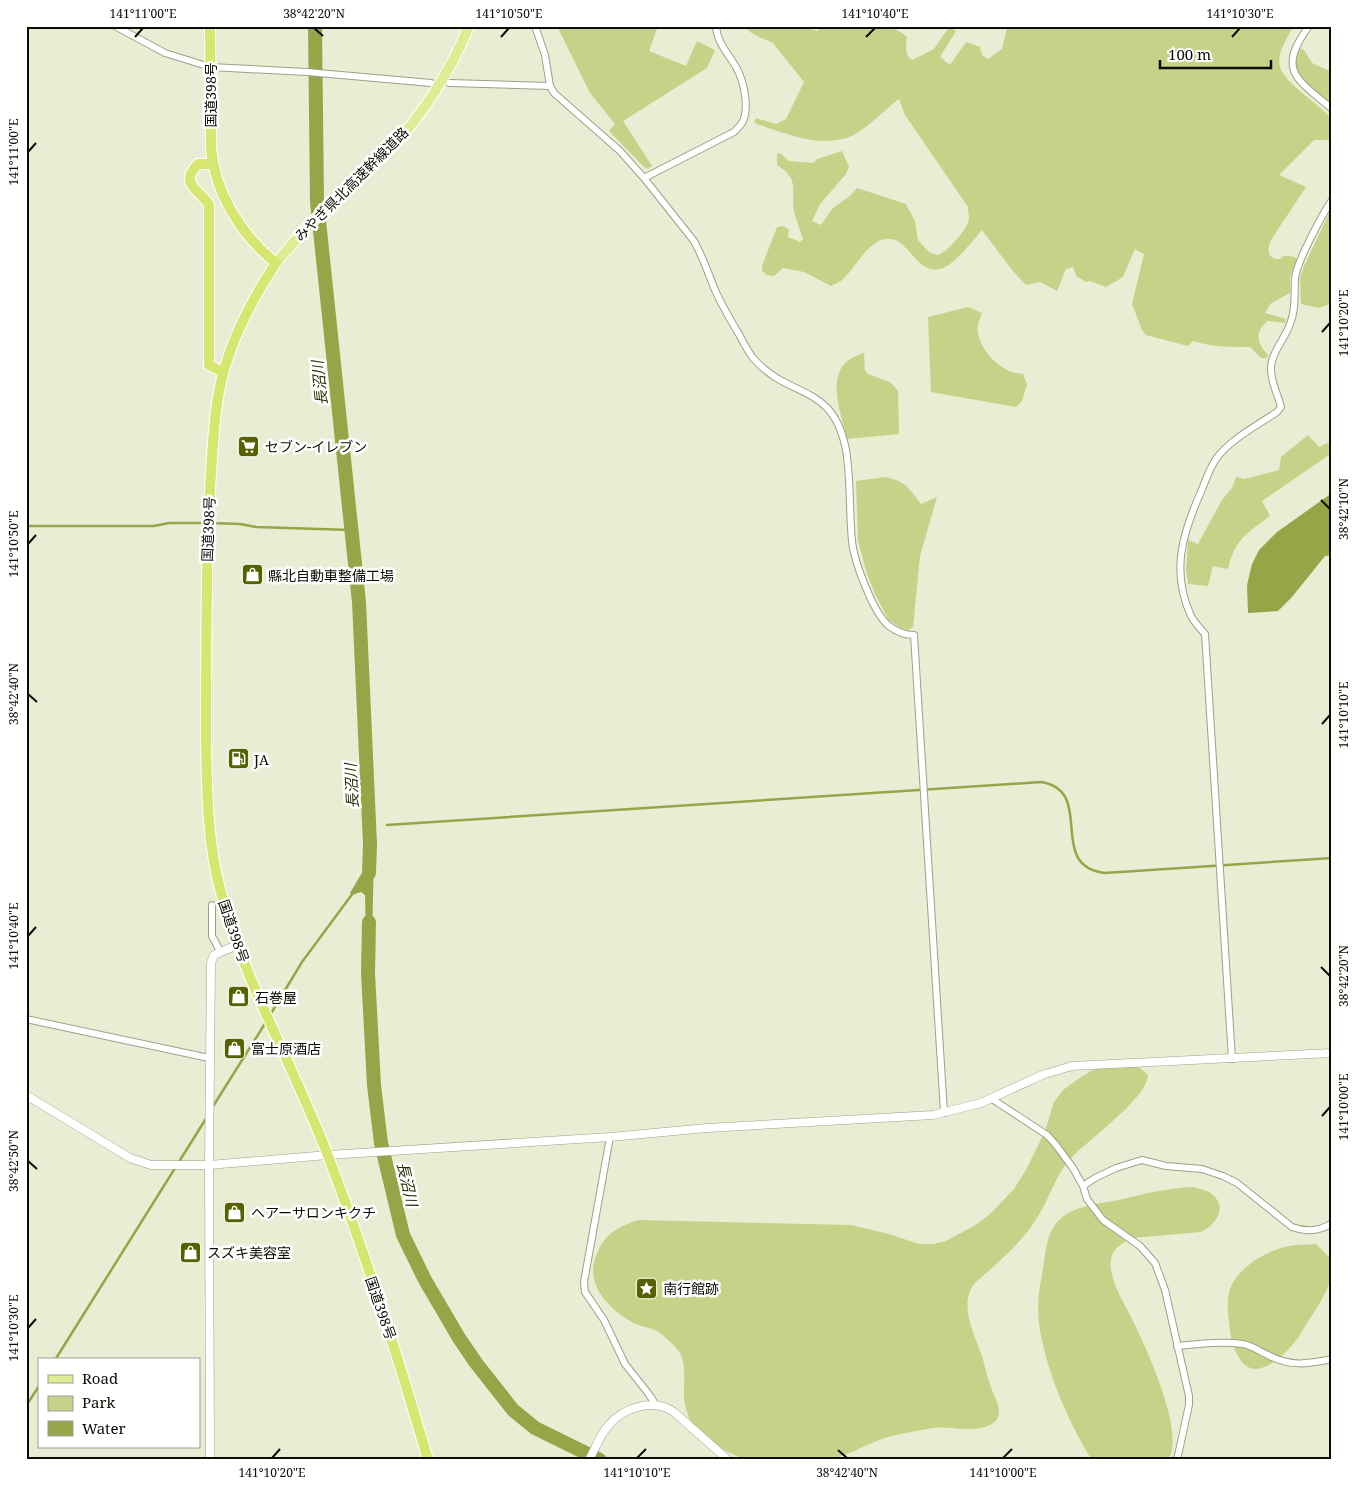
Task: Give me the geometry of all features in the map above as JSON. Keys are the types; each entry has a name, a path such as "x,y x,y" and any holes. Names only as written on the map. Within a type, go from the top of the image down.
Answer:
{"highway":[{"name":"国道398号","path":"210,26 210,148 212,164 225,198 242,228 253,242 276,263 265,280 233,343 217,402 213,432 208,513 205,648 208,806 214,858 219,888 237,945 328,1155 395,1346 428,1460"},
{"path":"212,164 198,164 192,170 190,179 192,186 206,199 209,206 210,365 224,372"}],"main road":[{"name":"みやぎ県北高速幹線道路","path":"276,263 297,238 387,152 410,125 431,97 450,66 469,26"}],"street":[{"path":"115,26 165,53 210,67 307,72 432,82"},
{"path":"535,26 545,55 550,86 554,93 620,151 644,178 699,251 724,309 752,357 776,379 808,393 821,401 833,414 846,450 852,542 862,577 884,621 905,635 914,634 944,1113"},
{"path":"644,178 734,132 742,124 745,114 742,80 736,67 717,39 716,26"},
{"path":"1309,26 1294,49 1291,61 1295,74 1301,82 1332,109"},
{"path":"449,83 550,86"},
{"path":"1232,1059 1205,634 1191,617 1182,589 1179,572 1182,539 1189,518 1216,459 1227,447 1277,412 1281,407 1271,370 1272,360 1290,325 1294,308 1295,278 1300,262 1325,210 1332,200"},
{"path":"212,906 212,936 220,951"},
{"path":"210,1460 209,1058 211,963 214,956 220,951 237,945"},
{"path":"26,1019 209,1058"},
{"path":"26,1095 130,1158 151,1165 209,1165 328,1155 610,1137 707,1128 924,1116 944,1113 992,1099 1042,1075 1072,1066 1232,1059 1332,1052"},
{"path":"992,1099 1047,1135 1062,1152 1083,1186 1088,1200 1103,1220 1140,1246 1155,1263 1165,1290 1189,1396 1189,1405 1177,1460"},
{"path":"610,1137 584,1282 585,1292 604,1320 625,1364 656,1405"},
{"path":"1083,1186 1116,1168 1142,1160 1166,1166 1202,1169 1231,1179 1292,1227 1300,1230 1315,1230 1332,1223"},
{"path":"1177,1346 1205,1343 1242,1344 1258,1349 1268,1356 1288,1363 1298,1364 1332,1358"},
{"path":"589,1460 608,1426 616,1418 636,1408 656,1405 666,1406 674,1412 728,1460"}],"green space":[{"path":"557,26 658,26 649,51 686,66 697,41 715,50 707,68 623,121 652,166 646,169 609,131 615,124 590,93"},
{"path":"744,26 801,26 818,31 820,26 888,27 903,33 907,37 907,53 912,60 934,49 949,27 956,31 940,57 950,65 966,42 980,47 982,55 988,59 1002,49 1007,28 1013,26 1293,26 1281,51 1280,68 1297,89 1332,119 1332,140 1314,140 1279,175 1306,187 1269,246 1269,254 1273,258 1279,259 1291,256 1297,258 1290,277 1290,293 1270,304 1265,313 1286,319 1285,323 1268,321 1259,333 1259,342 1268,355 1267,358 1261,358 1250,347 1214,346 1193,341 1188,346 1146,335 1142,330 1132,304 1144,254 1135,249 1123,277 1106,287 1090,281 1086,282 1076,276 1073,267 1066,269 1057,291 1040,282 1026,285 1012,270 982,230 957,258 940,269 931,269 924,266 900,243 893,239 885,239 872,245 841,281 831,286 804,272 783,268 774,276 767,275 762,271 762,266 777,227 783,226 789,229 788,237 800,242 803,239 794,211 792,181 777,165 777,154 780,153 789,161 813,163 817,159 842,151 849,167 846,174 820,204 812,221 821,225 832,209 851,195 857,188 906,204 915,221 918,240 929,252 937,255 946,250 963,232 968,223 969,215 968,207 905,115 899,99 859,132 842,139 829,141 804,138 754,123 756,118 776,124 786,119 804,82 773,43 750,32"},
{"path":"1299,48 1304,50 1312,63 1332,72 1332,105 1299,75 1296,60"},
{"path":"1332,207 1332,303 1319,308 1301,304 1300,278"},
{"path":"968,307 982,313 978,324 979,338 990,357 1001,367 1014,373 1023,374 1027,384 1022,401 1016,407 931,392 928,317"},
{"path":"864,353 865,370 868,374 890,382 898,391 899,434 847,439 839,410 837,379 840,370 846,362"},
{"path":"1308,435 1319,447 1332,443 1332,453 1262,501 1270,516 1248,532 1238,544 1228,569 1213,566 1208,586 1188,584 1186,570 1188,540 1198,544 1222,500 1232,488 1236,477 1245,479 1279,470 1281,457"},
{"path":"886,477 906,486 921,504 937,497 920,556 913,627 908,630 900,628 888,619 867,574 858,541 856,481"},
{"path":"1116,1063 1137,1066 1148,1075 1139,1095 1067,1162 1034,1223 1012,1249 978,1280 968,1297 967,1307 971,1327 999,1412 997,1420 986,1427 971,1429 940,1427 899,1434 831,1459 744,1459 712,1443 700,1435 694,1428 685,1406 684,1366 677,1349 653,1329 634,1323 617,1312 602,1297 597,1288 593,1269 595,1259 602,1244 616,1230 638,1220 851,1225 889,1234 919,1244 933,1244 946,1241 974,1226 990,1214 1014,1189 1026,1170 1045,1131 1054,1102 1063,1090 1093,1070"},
{"path":"1194,1187 1209,1192 1219,1202 1219,1214 1212,1224 1201,1232 1132,1238 1116,1249 1111,1259 1112,1276 1118,1292 1147,1352 1169,1412 1172,1448 1168,1460 1092,1460 1064,1407 1048,1365 1039,1325 1039,1290 1050,1234 1059,1220 1073,1211 1089,1205 1175,1188"},
{"path":"1316,1244 1332,1260 1332,1277 1322,1300 1297,1339 1286,1352 1262,1368 1248,1367 1238,1356 1231,1335 1228,1302 1232,1284 1244,1269 1262,1256 1292,1245"}],"water":[{"path":"1332,493 1332,555 1325,556 1292,597 1278,611 1248,613 1247,585 1252,564 1259,550 1277,532"},
{"path":"365,854 374,854 372,940 366,939 365,895 361,892 352,895 350,893 363,871"}],"waterway":[{"name":"長沼川","path":"315,26 317,202 359,602 370,844 369,873"},
{"path":"26,526 154,526 169,523 205,523"},
{"path":"210,523 240,524 256,527 351,530"},
{"path":"387,825 1041,782 1057,788 1066,799 1070,813 1073,844 1078,857 1087,867 1105,873 1332,858"},
{"name":"長沼川","path":"368,827 375,826"},
{"path":"270,1015 302,962 353,893"},
{"name":"長沼川","path":"369,922 368,973 374,1085 381,1143 403,1235 425,1280 459,1338 513,1410 535,1428 600,1460"},
{"path":"212,1108 266,1022"},
{"path":"56,1358 207,1117"},
{"path":"26,1406 38,1388"}],"place":[{"name":"セブン-イレブン","path":"249,446"},
{"name":"縣北自動車整備工場","path":"252,575"},
{"name":"JA","path":"238,759"},
{"name":"石巻屋","path":"239,997"},
{"name":"富士原酒店","path":"235,1048"},
{"name":"ヘアーサロンキクチ","path":"235,1212"},
{"name":"スズキ美容室","path":"191,1252"},
{"name":"南行館跡","path":"647,1288"}]}
